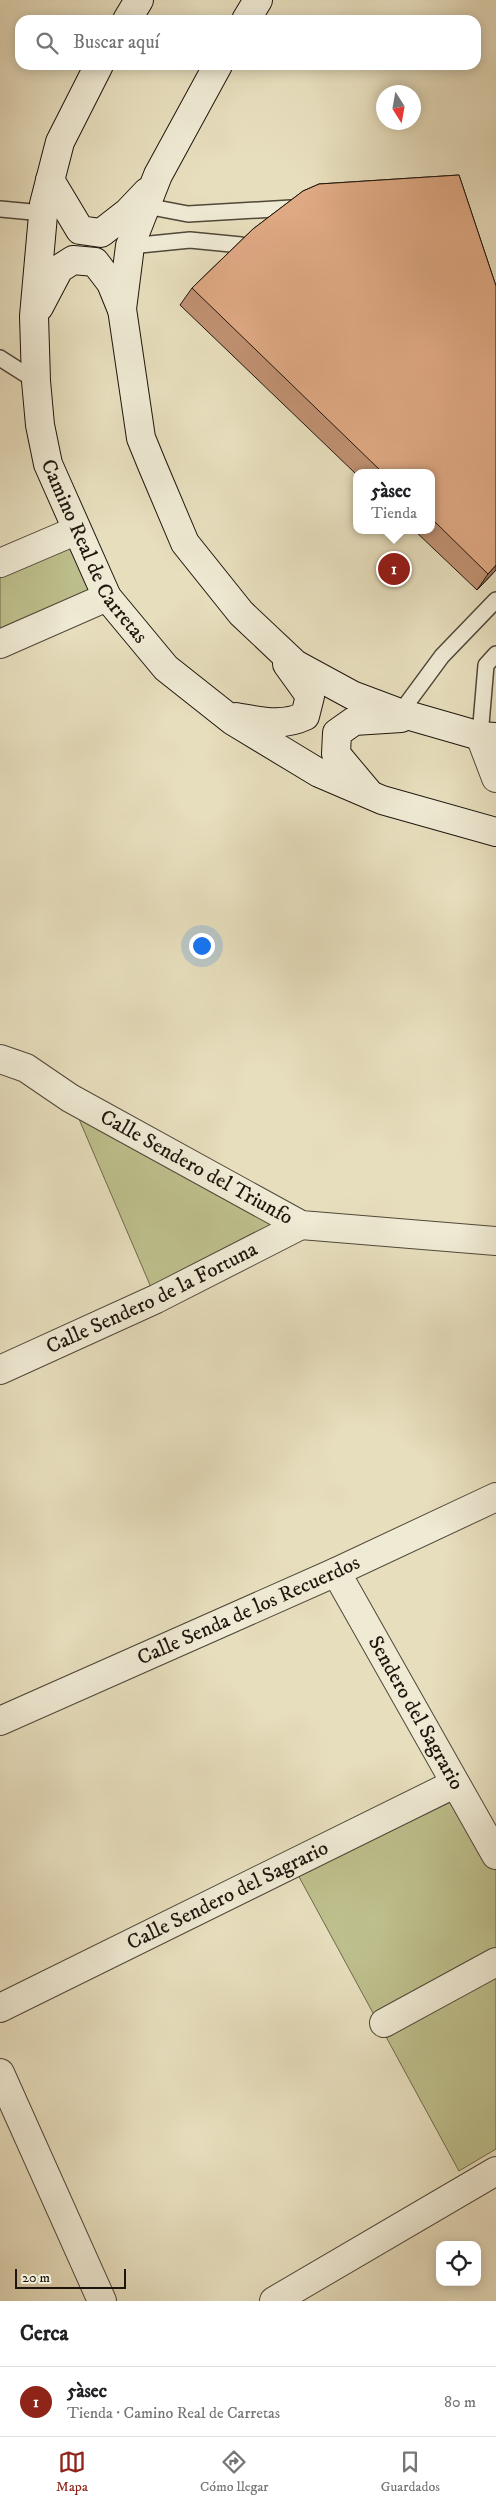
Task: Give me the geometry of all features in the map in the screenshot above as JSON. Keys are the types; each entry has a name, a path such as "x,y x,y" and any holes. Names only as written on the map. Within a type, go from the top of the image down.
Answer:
{"street":[{"path":"130,15 140,0"},
{"path":"249,15 258,0"},
{"name":"Camino Real de Carretas","path":"96,70 60,142 50,180 43,213 34,316 36,381 40,425 48,464 75,531 106,597 166,668 225,715 319,773 382,800 496,832"},
{"path":"123,313 130,246 150,195 215,70"},
{"path":"50,180 80,230 101,233 150,195"},
{"path":"34,316 59,269 73,260 95,262 111,283 123,313 141,438 185,543 241,613 295,664 352,695 406,715 488,736 496,778"},
{"path":"0,563 75,531"},
{"path":"0,644 106,597"},
{"path":"225,715 277,723 292,723 305,716 310,696 271,642"},
{"path":"370,794 336,754 337,733 354,721 406,715"},
{"name":"Calle Sendero del Triunfo","path":"0,1059 26,1068 70,1098 301,1225 496,1241"},
{"name":"Calle Sendero de la Fortuna","path":"0,1370 156,1300 301,1225"},
{"name":"Calle Senda de los Recuerdos","path":"0,1721 336,1572 496,1497"},
{"name":"Sendero del Sagrario","path":"336,1572 454,1784 496,1855"},
{"name":"Calle Sendero del Sagrario","path":"0,2008 454,1784"},
{"path":"384,2022 496,1962"},
{"path":"0,2073 102,2301"},
{"path":"274,2301 496,2171"}],"lane":[{"path":"150,195 188,214 291,208"},
{"path":"0,209 43,213"},
{"path":"130,246 190,240 241,245"},
{"path":"0,358 36,381"},
{"path":"406,715 442,656 496,600"},
{"path":"488,736 486,665 496,654"}],"green space":[{"path":"75,531 107,597 0,644 0,563"},
{"path":"70,1098 301,1225 156,1299"},
{"path":"455,1800 496,1869 496,2149 459,2171 298,1875"}],"building":[{"path":"459,175 496,286 496,565 488,574 435,522 435,469 379,469 192,288 253,229 303,191 319,184"}],"place":[{"name":"5àsec","path":"394,569"}]}
